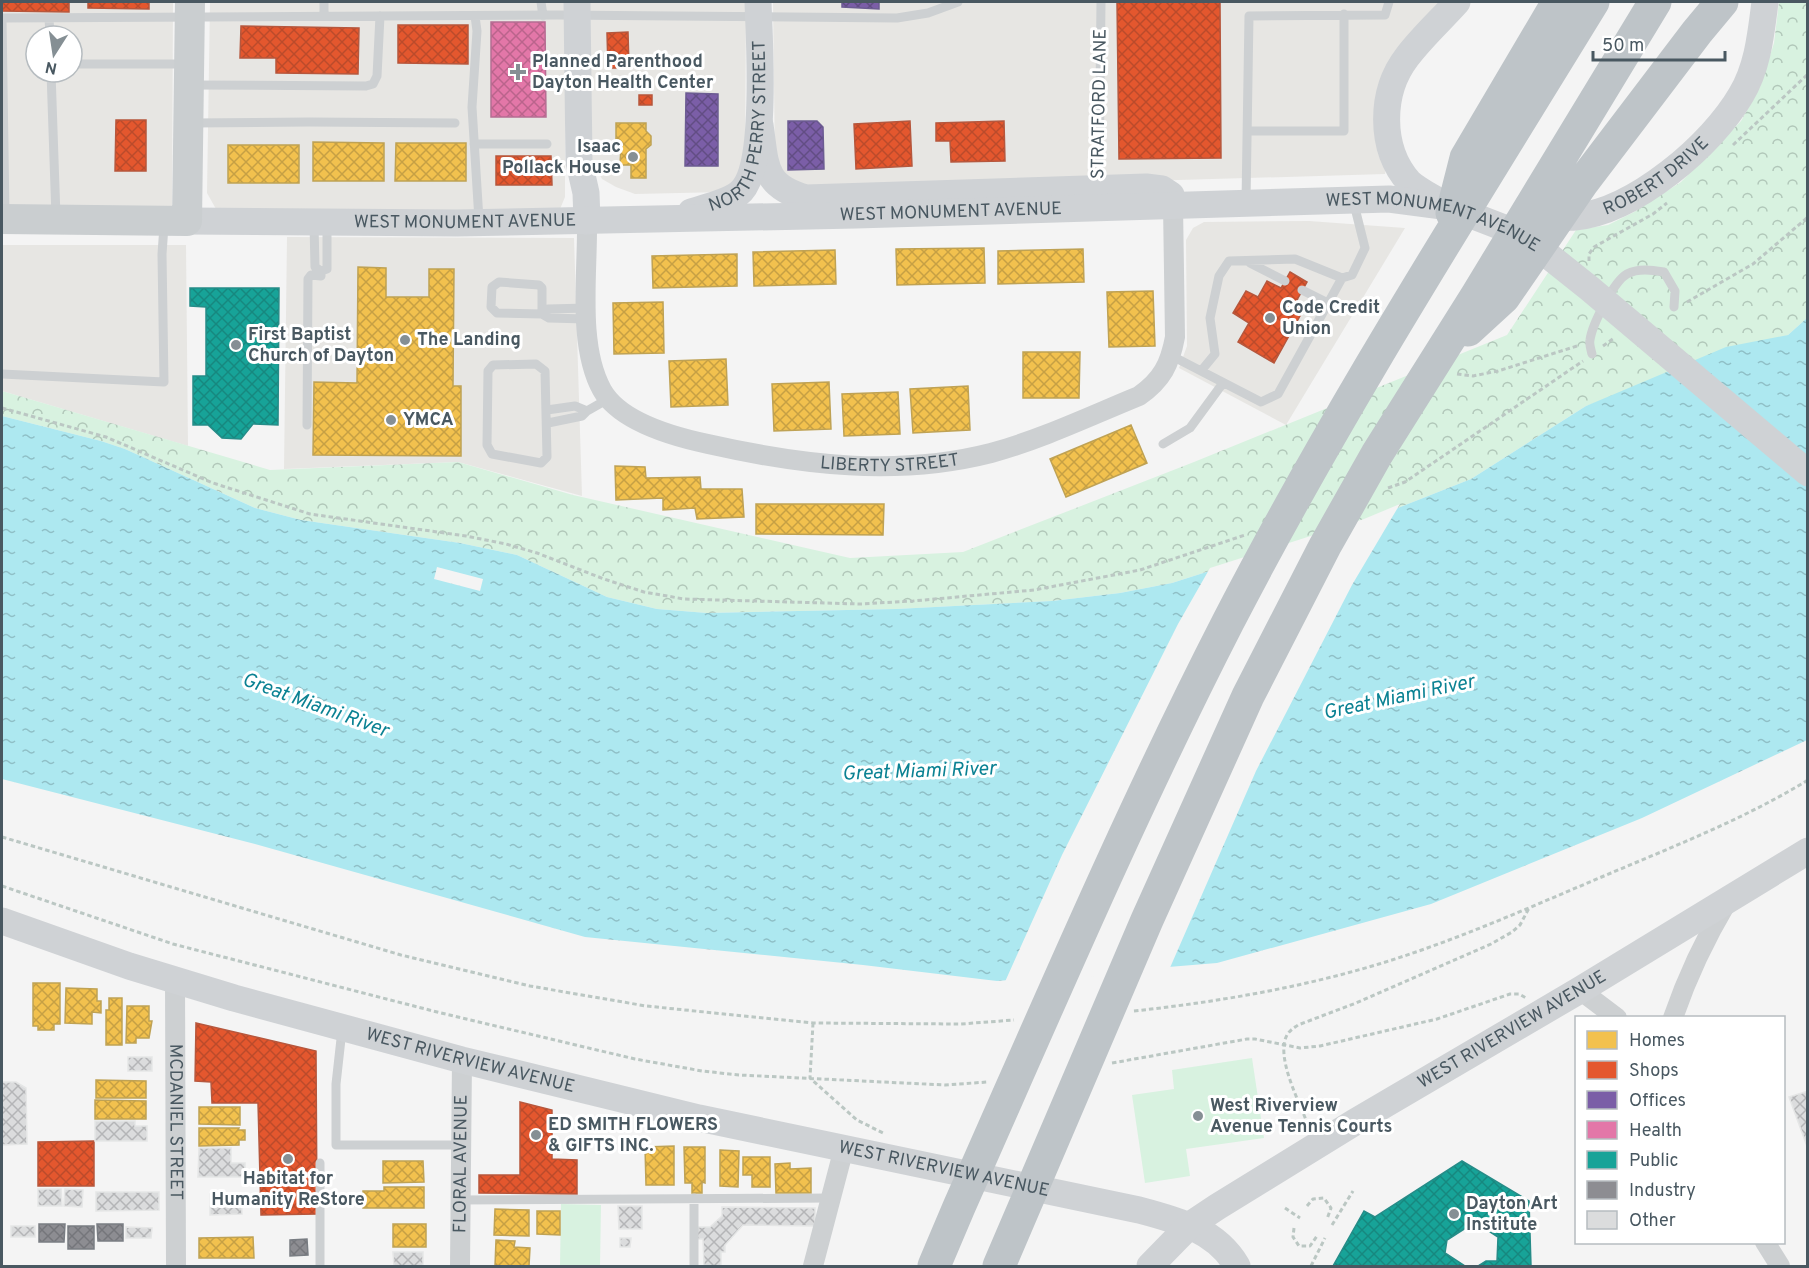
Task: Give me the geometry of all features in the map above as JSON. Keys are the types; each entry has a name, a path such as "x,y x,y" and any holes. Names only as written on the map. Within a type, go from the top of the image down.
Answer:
{"highway":[{"path":"935,1259 1130,823 1229,622 1310,471 1443,247 1480,161 1558,2"},
{"path":"1480,161 1593,2"},
{"path":"1448,364 1550,173 1654,2"},
{"path":"999,1266 1147,920 1248,696 1324,546 1377,454 1504,297 1583,182 1722,2"}],"main road":[{"path":"1450,207 1410,183 1399,168 1392,152 1387,128 1387,112 1391,88 1407,57 1457,2"},
{"name":"ROBERT DRIVE","path":"1450,207 1524,215 1576,217 1612,207 1635,197 1661,179 1689,154 1721,123 1742,94 1755,63 1765,2"},
{"path":"577,8 579,162 586,193 587,220"},
{"path":"176,221 190,123 190,9"},
{"name":"NORTH PERRY STREET","path":"673,219 739,193 748,181 760,125 759,9"},
{"path":"760,125 766,166 770,176 779,187 806,198 1100,198"},
{"name":"WEST MONUMENT AVENUE","path":"3,219 479,223 673,219 1100,198 1173,205 1389,199 1450,207 1507,229 1540,249 1808,472"},
{"name":"WEST RIVERVIEW AVENUE","path":"2,921 175,980 462,1060 699,1118 1139,1210 1190,1225 1356,1122 1580,990 1808,851"},
{"path":"1150,1266 1190,1225 1223,1247 1237,1266"}],"street":[{"path":"1172,356 1175,337 1173,205"},
{"path":"587,220 587,346 592,369 609,400"},
{"name":"LIBERTY STREET","path":"609,400 627,414 679,438 749,454 806,463 868,467 906,466 991,453 1037,438 1139,396 1161,376 1172,356"},
{"path":"1674,1016 1683,988 1704,941 1730,897"},
{"name":"MCDANIEL STREET","path":"175,980 176,1266"},
{"path":"1580,990 1616,1016"},
{"name":"FLORAL AVENUE","path":"460,1266 462,1060"},
{"path":"813,1266 844,1148"},
{"path":"1766,1244 1780,1266"}],"lane":[{"path":"324,2 324,16"},
{"path":"541,2 543,15"},
{"path":"3,219 3,18 49,18 190,9 324,16 543,15 577,8 759,9 897,18 928,13 958,2"},
{"name":"STRATFORD LANE","path":"1100,198 1101,2"},
{"path":"1246,203 1250,16 1385,15 1385,4"},
{"path":"1247,131 1344,131 1344,14"},
{"path":"475,15 477,31 472,107 479,223"},
{"path":"84,65 190,75 366,86 373,84 377,76 380,16"},
{"path":"49,18 49,24"},
{"path":"51,84 56,220"},
{"path":"190,123 454,123"},
{"path":"474,144 547,144"},
{"path":"1172,356 1261,402 1278,394 1342,278 1352,274 1365,248 1353,199"},
{"path":"2,374 164,382 162,254 176,221"},
{"path":"321,222 315,267 321,271"},
{"path":"321,222 327,268 321,271"},
{"path":"1201,371 1215,354 1210,318 1220,276 1229,261 1295,259 1342,278"},
{"path":"1248,262 1285,281"},
{"path":"1592,354 1590,341 1602,308 1619,279 1628,272 1646,269 1664,272 1675,291 1674,307"},
{"path":"307,425 308,279 311,275 321,276 321,271"},
{"path":"543,314 542,288 539,285 499,282 492,287 491,307 494,311 543,314 548,309 587,314"},
{"path":"1302,290 1328,303"},
{"path":"536,364 545,371 548,423 547,457 541,463 492,454 487,445 488,371 493,365 536,364"},
{"path":"1164,444 1190,428 1223,383"},
{"path":"548,423 582,416 609,400"},
{"path":"547,410 575,406 587,411"},
{"path":"343,1028 336,1084 336,1145 460,1145"},
{"path":"320,1163 320,1266"},
{"path":"694,1198 694,1266"},
{"path":"459,1200 832,1198"}],"path":[{"path":"1674,307 1690,301 1753,264 1808,217"},
{"path":"1383,489 1405,482 1619,334"},
{"path":"1448,364 1473,376 1498,371 1590,341"},
{"path":"2,408 106,437 213,483 310,514 466,536 506,544 644,592 684,599 860,604 1034,590 1140,570 1250,533"},
{"path":"1131,1012 1270,992 1378,964 1528,908 1655,854 1777,799 1808,780"},
{"path":"2,837 401,955 530,986 646,1006 813,1023 961,1024 1017,1020"},
{"path":"2,886 173,944 260,968 636,1059 702,1071 810,1078 945,1085 995,1081"},
{"path":"1310,1130 1286,1067 1284,1044 1286,1037 1298,1025 1356,1003 1503,938 1520,925 1528,908"},
{"path":"1103,1064 1247,1040 1300,1048 1320,1046 1437,1020 1510,994 1519,994 1528,999"},
{"path":"810,1078 813,1023"},
{"path":"810,1078 857,1120 884,1132 904,1160"},
{"path":"1332,1225 1353,1191"},
{"path":"1307,1206 1313,1199 1324,1198 1331,1208 1327,1219"},
{"path":"1286,1208 1300,1218"},
{"path":"1294,1228 1293,1237 1299,1246 1310,1246 1317,1236"},
{"path":"1311,1266 1325,1238"}],"shaded area":[{"path":"2,2 173,2 172,206 2,207"},
{"path":"210,2 565,2 565,197 560,209 231,213 216,209 207,193"},
{"path":"590,2 746,2 745,173 724,192 635,194 602,179 592,160"},
{"path":"773,2 1448,2 1413,36 1385,174 807,191 775,165"},
{"path":"1309,221 1405,228 1286,425 1179,368 1187,346 1186,240 1193,228 1204,222"},
{"path":"287,237 574,238 582,496 458,462 284,469"},
{"path":"2,245 186,245 188,446 2,391"}],"green space":[{"path":"1779,2 1807,2 1807,318 1788,335 1586,406 1471,479 1365,521 1172,583 1120,593 1052,601 896,609 707,613 657,609 607,597 517,555 460,543 301,520 255,508 125,449 2,416 2,391 270,470 458,462 573,495 850,558 963,552 1194,462 1507,335 1576,230 1608,225 1634,212 1681,182 1741,121 1760,87 1774,43"},
{"name":"West Riverview Avenue Tennis Courts","path":"1252,1058 1264,1138 1186,1149 1190,1176 1145,1183 1132,1095 1174,1089 1172,1070"},
{"path":"561,1204 601,1205 600,1266 560,1266"}],"water":[{"name":"Great Miami River","path":"1807,318 1807,740 1642,818 1431,904 1217,963 997,981 585,937 255,844 2,779 2,416 125,449 255,508 301,520 460,543 517,555 607,597 657,609 707,613 896,609 1052,601 1120,593 1172,583 1365,521 1471,479 1586,406 1726,347 1788,335"}],"pier":[{"path":"1400,504 1352,585 1256,771 1169,970 1004,984 1062,855 1178,624 1210,568 1364,519"},
{"path":"437,567 483,579 480,591 434,579"}],"building: Homes":[{"name":"Isaac Pollack House","path":"616,123 646,123 646,131 651,136 651,145 646,149 646,178 631,178 631,165 620,165 621,147 616,147"},
{"path":"313,142 384,143 384,181 313,181"},
{"path":"396,143 466,143 466,181 395,181"},
{"path":"228,145 299,145 299,183 228,183"},
{"path":"984,248 985,283 897,285 896,249"},
{"path":"1083,249 1084,282 998,284 998,251"},
{"path":"835,250 836,284 754,286 753,252"},
{"path":"737,254 737,286 653,288 652,256"},
{"name":"The Landing","path":"358,267 386,268 386,297 429,297 429,269 454,269 453,386 461,386 461,456 313,455 314,382 357,383"},
{"path":"1153,291 1155,346 1109,347 1107,292"},
{"path":"663,302 664,353 614,354 613,303"},
{"path":"1023,352 1080,352 1079,398 1023,398"},
{"path":"726,359 728,405 671,407 669,361"},
{"path":"829,382 831,429 774,431 772,384"},
{"path":"968,386 970,430 913,433 910,389"},
{"path":"898,392 900,434 844,436 842,394"},
{"path":"1131,425 1147,463 1066,497 1050,459"},
{"path":"615,466 645,467 646,478 700,477 701,489 742,489 744,517 697,519 695,508 663,510 663,498 616,500"},
{"path":"756,504 884,504 883,535 756,534"},
{"path":"33,983 60,983 60,1024 54,1024 54,1030 38,1030 38,1026 33,1026"},
{"path":"66,988 97,989 97,1001 101,1001 101,1013 92,1012 92,1024 65,1023"},
{"path":"109,998 122,998 122,1045 106,1045 106,1010 109,1010"},
{"path":"127,1006 149,1006 149,1021 152,1021 149,1038 136,1038 136,1043 126,1043"},
{"path":"96,1080 146,1081 146,1098 96,1098"},
{"path":"95,1100 146,1101 146,1119 95,1119"},
{"path":"199,1107 240,1107 240,1125 199,1124"},
{"path":"199,1128 239,1128 238,1130 245,1130 245,1140 239,1140 239,1145 199,1146"},
{"path":"674,1146 674,1185 646,1185 645,1147"},
{"path":"684,1147 705,1147 705,1183 702,1182 702,1193 692,1193 692,1183 685,1183"},
{"path":"720,1150 739,1151 738,1187 720,1186"},
{"path":"743,1157 770,1157 770,1187 752,1187 752,1175 743,1175"},
{"path":"383,1161 423,1161 424,1182 383,1183"},
{"path":"790,1163 790,1169 811,1168 811,1193 776,1193 775,1164"},
{"path":"384,1187 424,1187 424,1208 363,1208 363,1191 384,1191"},
{"path":"495,1209 529,1210 529,1236 494,1235"},
{"path":"537,1211 560,1211 560,1235 537,1234"},
{"path":"393,1224 426,1224 426,1247 393,1247"},
{"path":"253,1237 254,1258 199,1258 199,1238"},
{"path":"496,1240 515,1241 514,1247 530,1248 529,1266 495,1266"}],"building: Shops":[{"path":"2,2 69,2 69,12 2,11"},
{"path":"88,2 149,2 149,9 88,8"},
{"path":"1117,2 1220,2 1221,158 1119,159"},
{"path":"398,25 468,25 468,64 398,63"},
{"path":"241,26 359,28 358,74 276,73 276,58 240,58"},
{"path":"628,32 629,68 608,68 607,33"},
{"path":"639,95 652,95 652,105 639,105"},
{"path":"116,120 146,120 146,171 115,171"},
{"path":"910,121 912,166 856,169 854,124"},
{"path":"1004,121 1005,161 951,162 950,141 936,141 936,123"},
{"path":"496,156 551,156 552,185 496,185"},
{"name":"Code Credit Union","path":"1290,272 1307,282 1297,300 1306,305 1274,363 1238,342 1249,323 1233,313 1246,291 1258,297 1267,281 1281,288"},
{"name":"Habitat for Humanity ReStore","path":"196,1023 316,1051 317,1214 261,1215 258,1103 212,1103 211,1082 195,1081"},
{"name":"ED SMITH FLOWERS & GIFTS INC.","path":"520,1102 552,1110 552,1159 577,1160 577,1194 479,1193 479,1175 520,1175"},
{"path":"94,1141 94,1186 38,1186 38,1142"}],"building: Offices":[{"path":"842,2 879,2 879,9 842,7"},
{"path":"686,93 718,94 718,166 685,166"},
{"path":"788,121 817,121 823,127 824,169 788,170"}],"building: Health":[{"name":"Planned Parenthood Dayton Health Center","path":"491,22 545,22 546,117 491,117"}],"building: Public":[{"path":"190,288 279,288 278,425 253,424 241,439 222,438 208,425 193,425 193,376 206,376 206,307 190,306"},
{"name":"Dayton Art Institute","path":"1462,1161 1529,1201 1531,1266 1478,1266 1486,1261 1497,1261 1498,1237 1475,1222 1447,1240 1445,1253 1465,1266 1333,1266 1364,1211 1375,1217"}],"building: Industry":[{"path":"39,1224 65,1224 64,1242 39,1242"},
{"path":"97,1224 123,1224 123,1241 98,1241"},
{"path":"68,1226 94,1226 94,1249 68,1249"},
{"path":"307,1239 308,1255 290,1256 290,1240"}],"building: Other":[{"path":"128,1057 152,1057 152,1071 128,1071"},
{"path":"2,1082 16,1082 26,1088 27,1144 2,1145"},
{"path":"1808,1091 1808,1149 1789,1097"},
{"path":"95,1121 135,1121 135,1126 147,1126 147,1141 95,1141"},
{"path":"199,1148 231,1148 231,1163 245,1163 245,1177 198,1177"},
{"path":"38,1189 61,1189 62,1206 38,1206"},
{"path":"65,1189 83,1190 82,1207 64,1206"},
{"path":"96,1192 159,1192 159,1210 96,1211"},
{"path":"241,1193 242,1214 210,1215 210,1194"},
{"path":"618,1206 642,1206 642,1229 619,1229"},
{"path":"722,1207 815,1208 815,1226 743,1225 725,1245 725,1252 721,1252 721,1266 704,1266 703,1239 696,1239 696,1227 710,1227 722,1216"},
{"path":"11,1226 35,1226 35,1237 11,1237"},
{"path":"126,1227 152,1228 151,1238 126,1238"},
{"path":"620,1238 631,1238 630,1247 620,1247"},
{"path":"393,1252 423,1252 423,1266 394,1266"}],"place":[{"name":"Planned Parenthood Dayton Health Center","path":"518,72"},
{"name":"Isaac Pollack House","path":"633,157"},
{"name":"Code Credit Union","path":"1270,318"},
{"name":"The Landing","path":"405,340"},
{"name":"First Baptist Church of Dayton","path":"236,345"},
{"name":"YMCA","path":"391,420"},
{"name":"West Riverview Avenue Tennis Courts","path":"1198,1116"},
{"name":"ED SMITH FLOWERS & GIFTS INC.","path":"536,1135"},
{"name":"Habitat for Humanity ReStore","path":"288,1159"},
{"name":"Dayton Art Institute","path":"1454,1214"}]}
